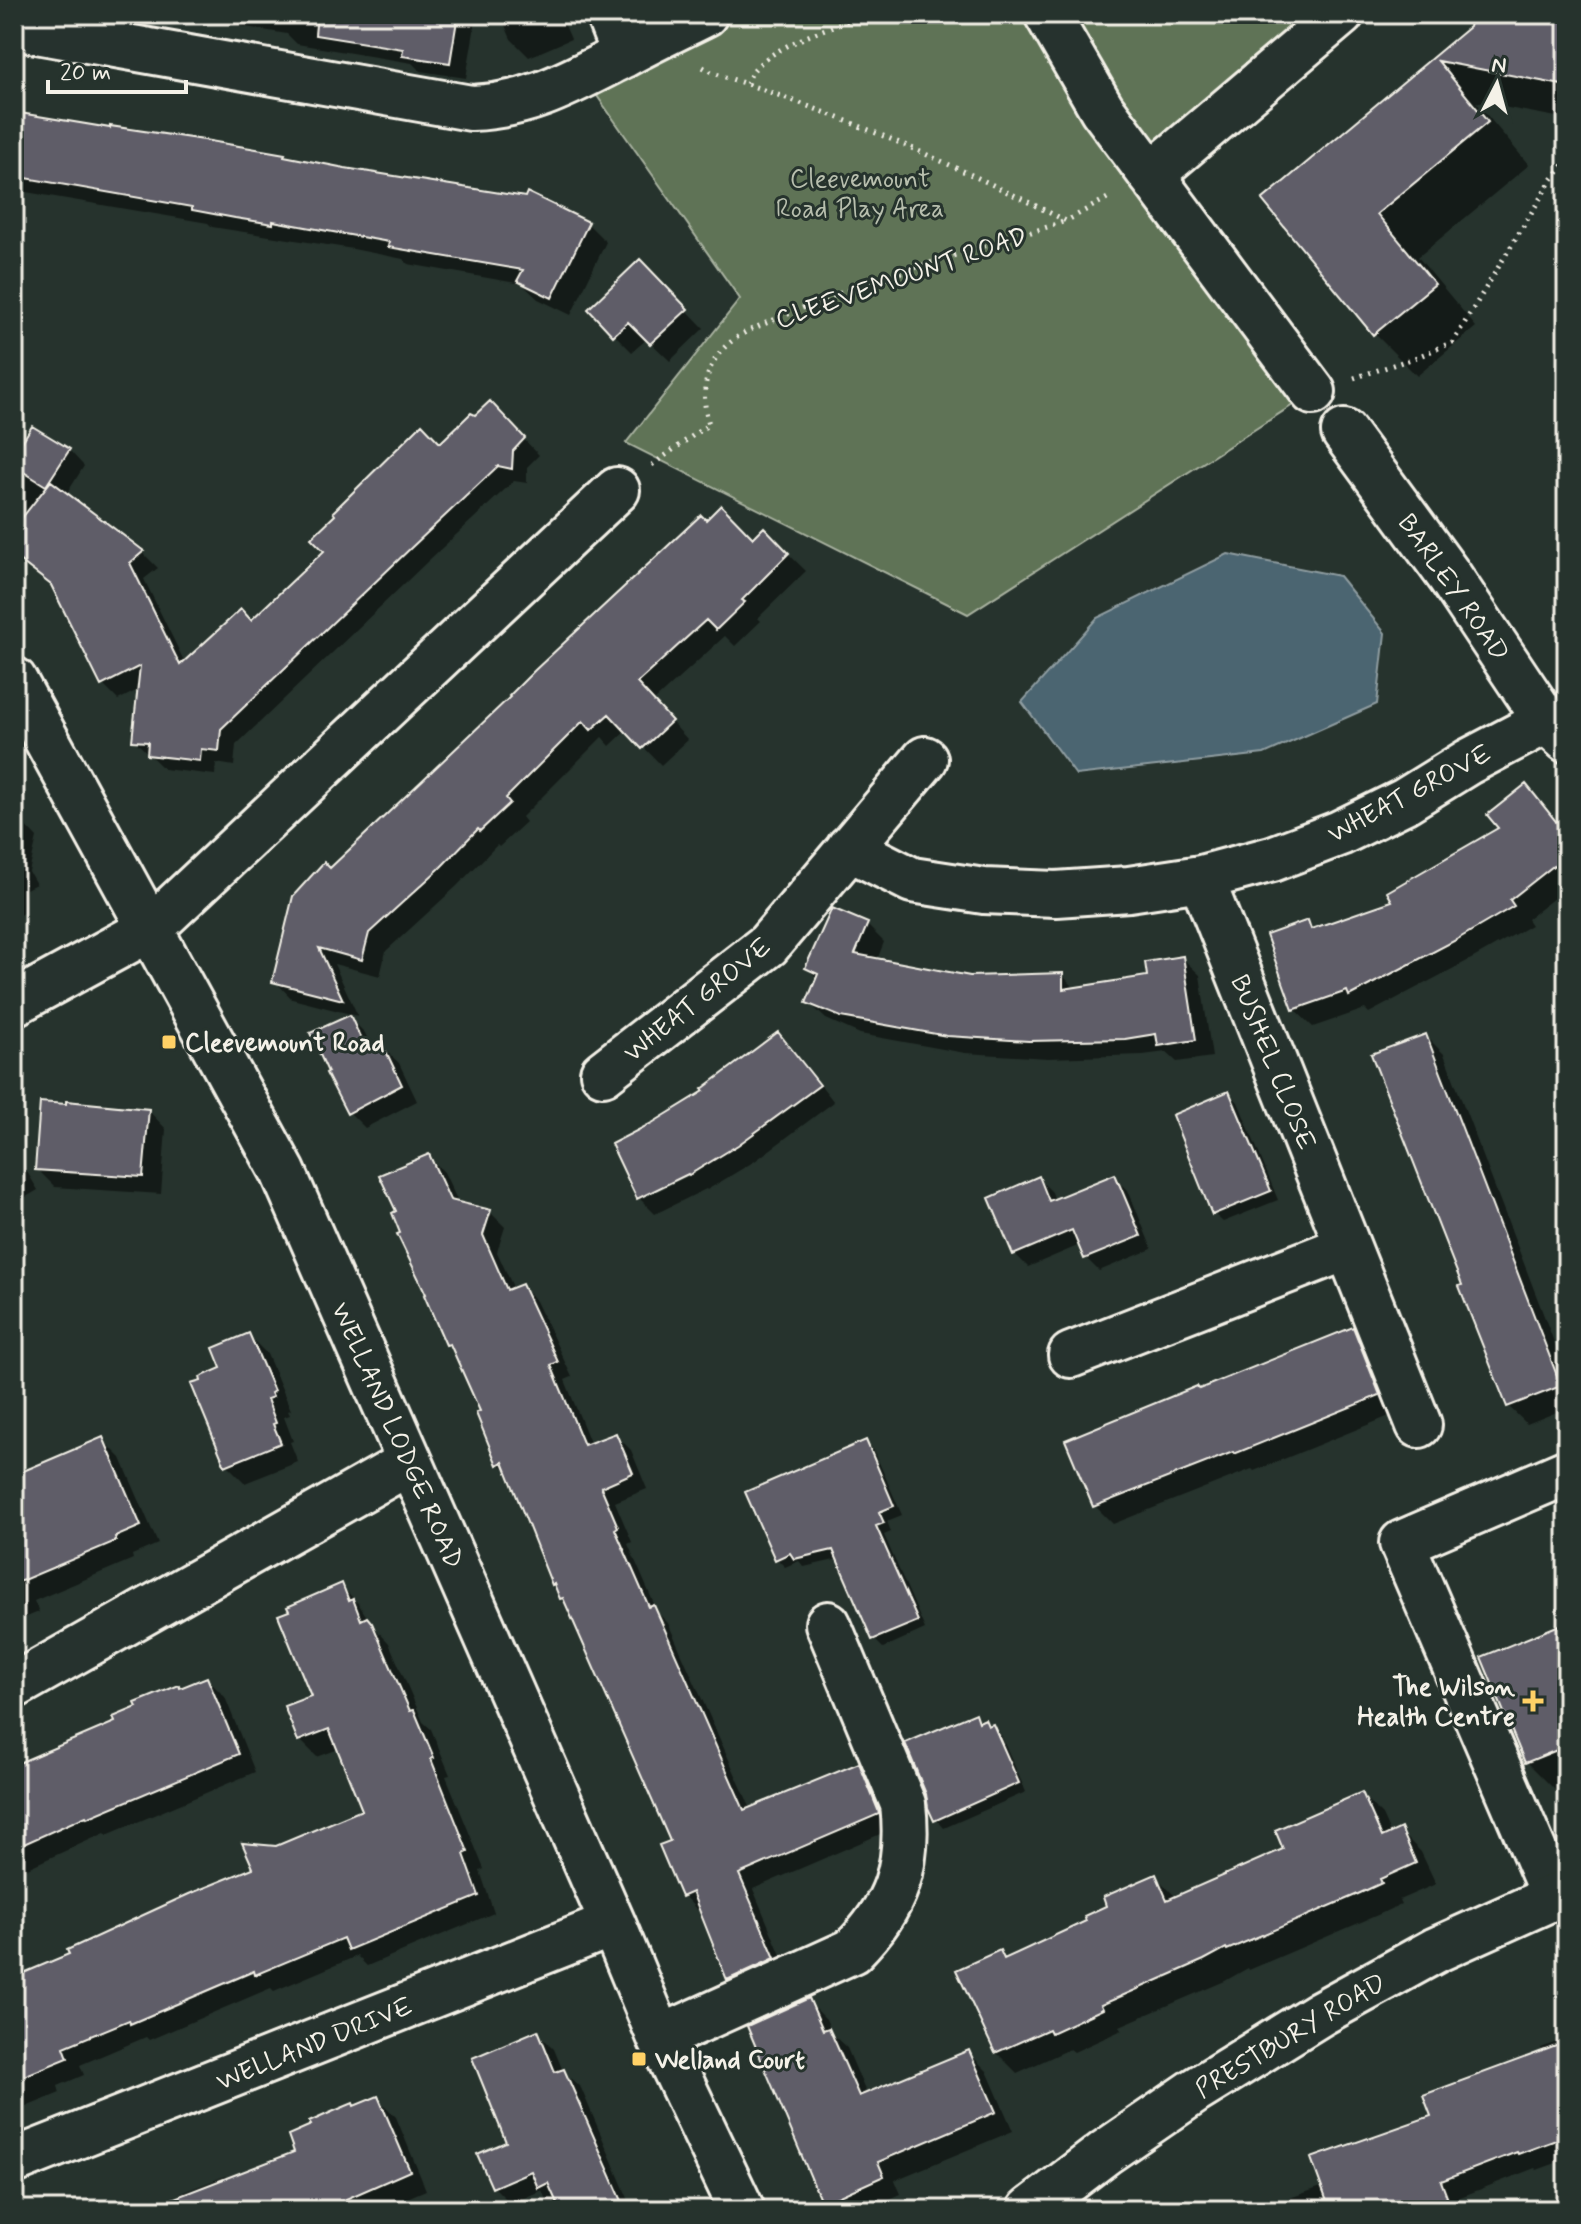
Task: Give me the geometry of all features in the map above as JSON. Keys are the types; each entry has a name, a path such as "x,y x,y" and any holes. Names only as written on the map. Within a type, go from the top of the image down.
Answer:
{"street":[{"path":"608,14 624,55"},
{"path":"1047,14 1102,109 1313,392"},
{"path":"1151,175 1341,14"},
{"path":"14,27 471,108 516,103 552,91 689,22"},
{"name":"BARLEY ROAD","path":"1344,432 1556,730"},
{"path":"14,1003 150,929 617,490"},
{"name":"WELLAND LODGE ROAD","path":"14,680 283,1172 613,1924 660,2038 742,2210"},
{"name":"WHEAT GROVE","path":"849,848 912,880 984,891 1056,894 1129,889 1201,878 1272,859 1340,833 1405,801 1468,762 1556,730"},
{"name":"WHEAT GROVE","path":"603,1073 768,945 925,759"},
{"name":"BUSHEL CLOSE","path":"1201,878 1419,1425"},
{"path":"1071,1355 1348,1247"},
{"path":"14,1686 410,1462"},
{"path":"1560,1894 1402,1543 1567,1472"},
{"path":"660,2038 852,1951 871,1932 898,1885 906,1832 903,1804 828,1624"},
{"name":"PRESTBURY ROAD","path":"1030,2210 1157,2117 1321,2013 1436,1950 1560,1894"},
{"name":"WELLAND DRIVE","path":"14,2161 613,1924"}],"path":[{"path":"747,84 752,72 765,60 796,42 868,14"},
{"path":"689,22 691,60 713,73 838,117 926,153 1066,221 1151,175"},
{"path":"1313,392 1453,342 1550,182 1567,161"},
{"name":"CLEEVEMOUNT ROAD","path":"617,490 709,424 703,406 705,384 713,363 737,337 821,300 1066,221"}],"green space":[{"name":"Cleevemount Road Play Area","path":"714,14 1341,14 1151,175 1313,392 968,614 626,443 740,299 583,76"}],"water":[{"path":"1228,554 1339,576 1385,633 1377,704 1264,754 1076,775 1022,702 1097,618"}],"building":[{"path":"317,14 458,14 450,63 402,56 403,49 315,35"},
{"path":"1472,14 1567,14 1567,86 1438,61 1488,122 1377,214 1435,284 1373,335 1262,200 1469,27"},
{"path":"14,112 204,140 345,168 525,197 527,192 589,222 552,298 517,281 523,270 388,247 389,242 273,221 273,224 235,218 192,210 192,207 14,176"},
{"path":"640,259 688,309 650,344 628,322 613,336 588,309"},
{"path":"490,401 525,438 513,451 512,469 498,466 221,729 219,751 201,749 200,761 147,755 148,742 132,741 140,666 101,686 51,585 14,556 14,528 51,481 144,551 130,563 180,665 241,609 251,620 324,551 311,538 422,424 440,443 471,413 475,415"},
{"path":"32,426 70,449 46,486 14,466 14,455"},
{"path":"721,505 753,538 764,527 789,553 716,630 706,620 637,683 672,721 642,749 609,714 591,730 583,721 506,798 510,803 480,831 478,829 369,933 362,960 319,948 343,1000 272,982 293,896 324,862 330,868 701,515 706,520"},
{"path":"1526,784 1567,835 1567,855 1510,900 1514,906 1456,940 1349,996 1347,991 1293,1010 1266,935 1308,920 1311,929 1392,901 1387,892 1498,828 1487,815"},
{"path":"832,908 868,923 855,954 970,976 1063,973 1063,989 1147,976 1145,962 1183,956 1196,1040 1158,1046 1156,1034 1125,1039 1029,1041 947,1036 841,1017 806,1003 818,974 805,968"},
{"path":"350,1015 366,1050 383,1045 402,1085 347,1114 310,1033"},
{"path":"778,1032 820,1085 738,1145 689,1175 637,1199 611,1144 704,1091 702,1089"},
{"path":"1426,1034 1561,1386 1507,1407 1371,1054"},
{"path":"1229,1091 1271,1191 1212,1215 1172,1115"},
{"path":"66,1101 149,1109 143,1177 35,1170 40,1102 66,1104"},
{"path":"429,1154 450,1200 491,1210 483,1235 507,1290 522,1284 558,1362 551,1365 584,1445 616,1433 633,1473 601,1487 618,1527 615,1529 649,1607 654,1605 744,1810 859,1763 878,1810 879,1814 739,1874 775,1958 727,1980 692,1892 681,1897 659,1845 670,1841 563,1598 560,1599 552,1585 503,1462 497,1465 476,1413 480,1411 450,1344 446,1345 397,1234 400,1233 392,1213 396,1211 379,1175"},
{"path":"1115,1174 1141,1236 1084,1259 1072,1230 1013,1255 989,1198 1039,1176 1049,1201"},
{"path":"1353,1327 1380,1395 1093,1507 1065,1440"},
{"path":"249,1333 274,1391 271,1393 273,1397 267,1399 281,1443 225,1466 191,1384 221,1368 213,1348"},
{"path":"103,1437 141,1526 115,1537 116,1541 14,1584 14,1475"},
{"path":"866,1440 894,1506 879,1512 884,1523 876,1526 918,1621 872,1640 833,1550 794,1559 790,1553 775,1560 745,1492"},
{"path":"342,1583 349,1601 353,1599 361,1620 367,1617 372,1623 410,1711 414,1710 468,1852 464,1854 479,1896 348,1950 343,1938 255,1975 254,1971 130,2024 129,2020 64,2047 68,2058 14,2080 14,1977 69,1954 67,1950 189,1894 253,1868 242,1843 276,1846 362,1810 329,1729 298,1741 284,1706 311,1696 278,1615 289,1611 287,1607"},
{"name":"The Wilson Health Centre","path":"1567,1622 1567,1746 1525,1763 1481,1657"},
{"path":"207,1677 239,1754 24,1844 14,1822 14,1765 115,1722 113,1717 137,1707 135,1703"},
{"path":"976,1713 979,1722 985,1719 988,1726 993,1724 1019,1783 934,1821 905,1743"},
{"path":"1362,1792 1382,1837 1401,1828 1416,1863 1380,1879 1382,1883 1358,1894 1226,1948 1101,2005 1103,2009 1051,2033 1049,2029 995,2053 956,1970 1000,1950 1004,1959 1086,1921 1084,1916 1106,1906 1103,1897 1156,1874 1167,1900 1283,1849 1275,1830"},
{"path":"809,1998 823,2030 829,2028 859,2096 969,2050 996,2112 878,2162 884,2176 822,2204 747,2026"},
{"path":"538,2030 555,2072 564,2069 626,2210 560,2210 548,2183 538,2188 531,2171 492,2188 477,2154 506,2142 472,2058"},
{"path":"1567,2042 1567,2136 1441,2181 1452,2210 1330,2210 1311,2158 1431,2116 1423,2095"},
{"path":"378,2096 410,2171 346,2199 351,2210 152,2210 151,2207 294,2152 288,2135 334,2111"}],"place":[{"name":"Cleevemount Road","path":"169,1042"},
{"name":"The Wilson Health Centre","path":"1533,1701"},
{"name":"Welland Court","path":"639,2059"}]}
